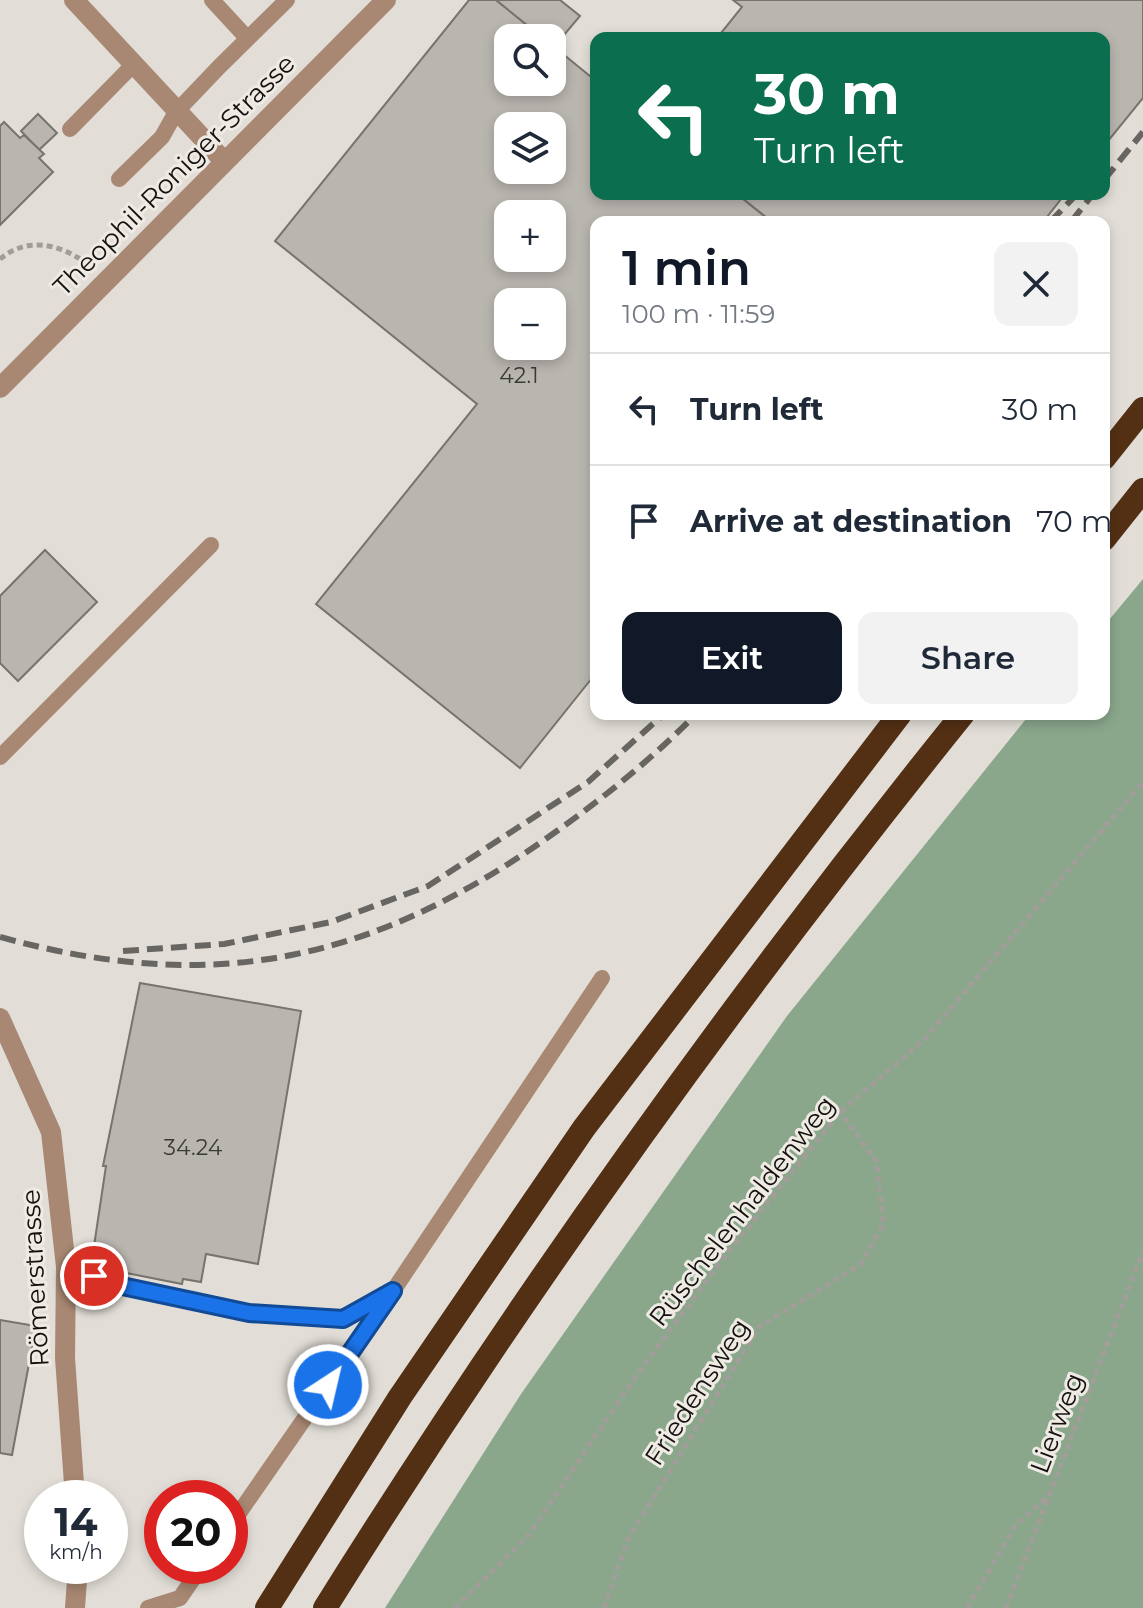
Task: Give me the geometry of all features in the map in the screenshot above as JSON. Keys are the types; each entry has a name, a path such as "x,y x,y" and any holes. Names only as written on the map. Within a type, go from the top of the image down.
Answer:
{"highway":[{"path":"1110,450 1143,409"},
{"path":"1110,531 1143,490"},
{"path":"267,1608 408,1385 584,1128 895,720"},
{"path":"325,1608 499,1338 622,1162 749,990 958,720"}],"street":[{"path":"74,0 223,160"},
{"name":"Theophil-Roniger-Strasse","path":"0,388 223,160 386,0"},
{"name":"Römerstrasse","path":"0,1018 51,1132 66,1267 65,1358 74,1480"},
{"path":"75,1608 77,1584"}],"lane":[{"path":"212,0 247,38"},
{"path":"119,179 162,137 176,112 287,0"},
{"path":"70,129 133,65"},
{"path":"0,757 211,545"},
{"path":"248,1500 393,1291 602,978"},
{"path":"66,1267 122,1286 249,1313 343,1319 393,1291"},
{"path":"148,1608 180,1598 190,1584"}],"path":[{"path":"0,259 32,242 58,248 82,260 105,281"},
{"name":"Rüschelenhaldenweg","path":"455,1608 528,1536 634,1379 722,1260 840,1112 923,1041 1143,782"},
{"name":"Friedensweg","path":"604,1608 629,1537 759,1327 860,1265 883,1225 877,1162 840,1112"},
{"name":"Lierweg","path":"1006,1608 1143,1251"},
{"path":"967,1608 1015,1526 1053,1491"}],"green space":[{"path":"1143,579 1143,1608 385,1608 521,1394 787,1016 1025,720 1110,720 1110,619"}],"building":[{"path":"469,0 496,0 526,24 494,24 494,96 566,96 566,56 590,76 590,200 744,200 764,216 590,216 590,680 520,768 316,604 477,404 275,241"},
{"path":"496,0 560,0 580,16 566,33 566,24 526,24"},
{"path":"733,0 1143,0 1143,98 1110,139 1110,32 722,32 742,7"},
{"path":"38,114 57,133 39,150 21,131"},
{"path":"4,122 20,138 24,135 44,154 39,158 53,172 0,225 0,126"},
{"path":"744,200 1060,200 1048,216 764,216"},
{"path":"45,550 97,602 18,681 0,663 0,596"},
{"path":"140,983 301,1011 258,1264 206,1254 201,1282 183,1279 182,1284 91,1266 106,1166 103,1166"},
{"path":"0,1320 36,1326 12,1455 0,1453"}],"railway":[{"path":"1110,173 1143,132"},
{"path":"1056,216 1071,200"},
{"path":"1076,216 1088,200"},
{"path":"123,951 224,944 331,922 428,886 588,782 657,720"},
{"path":"0,937 77,955 149,964 219,964 286,956 351,940 416,914 481,881 587,809 690,720"}],"route":[{"path":"94,1276 122,1286 249,1313 343,1319 393,1291 328,1385"}]}
